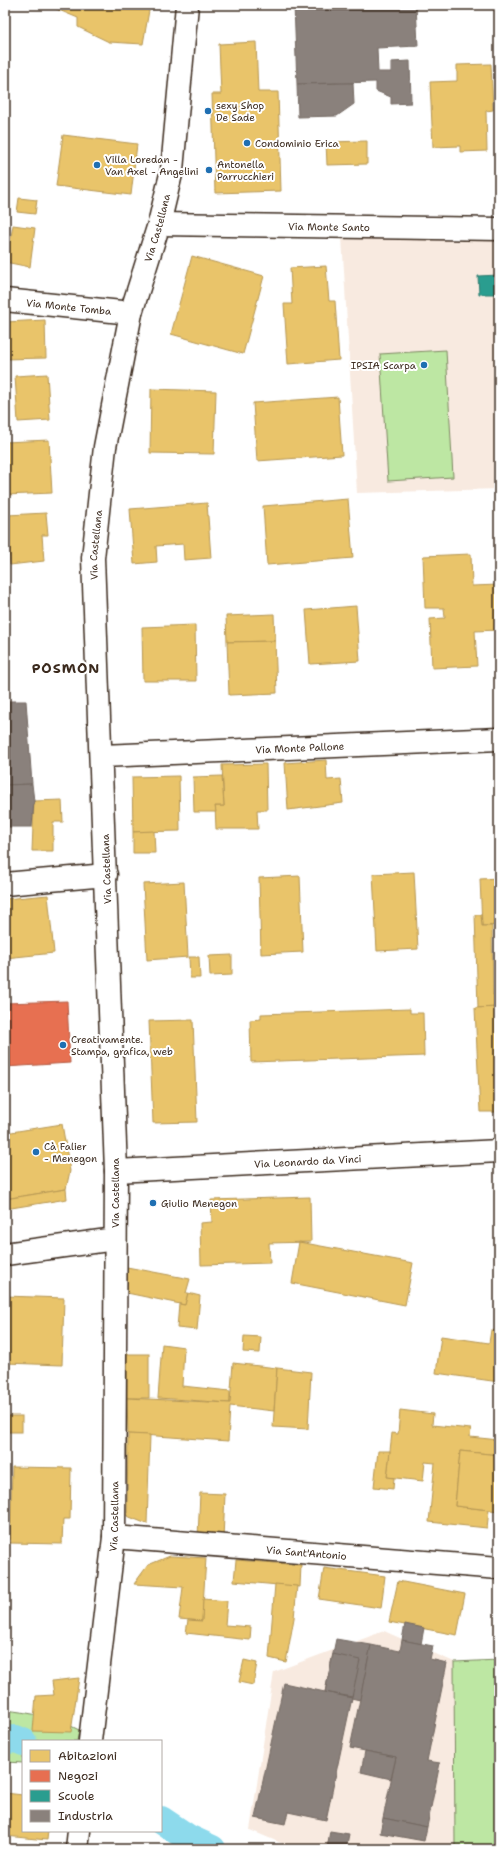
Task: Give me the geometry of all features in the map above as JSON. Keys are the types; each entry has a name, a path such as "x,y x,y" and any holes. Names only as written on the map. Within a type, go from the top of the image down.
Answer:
{"street":[{"name":"Via Castellana","path":"90,1740 114,1538 116,1172 94,558 105,447 131,313 159,224 172,170 187,5"},
{"name":"Via Monte Santo","path":"159,224 499,229"},
{"name":"Via Monte Tomba","path":"5,300 131,313"},
{"name":"Via Monte Pallone","path":"102,756 499,739"},
{"path":"5,884 106,875"},
{"name":"Via Leonardo da Vinci","path":"116,1172 499,1151"},
{"path":"5,1254 115,1239"},
{"name":"Via Sant'Antonio","path":"114,1538 499,1568"},
{"path":"77,1849 79,1832"}],"shaded area":[{"name":"IPSIA Scarpa","path":"342,237 499,241 499,489 357,493"},
{"path":"384,1631 454,1662 455,1849 295,1849 250,1830 274,1672"}],"green space":[{"path":"446,350 453,477 388,481 380,354"},
{"path":"499,1660 499,1849 455,1849 454,1662"},
{"path":"5,1710 43,1716 79,1730 77,1740 22,1740 22,1763 5,1762"}],"building: Abitazioni":[{"path":"54,5 150,5 143,44 109,42 78,27 78,18 54,8"},
{"name":"Condominio Erica","path":"256,42 258,92 278,92 281,191 215,193 212,94 221,94 219,44"},
{"path":"491,64 493,110 486,111 487,151 460,152 460,146 433,147 430,82 457,81 457,65"},
{"name":"Villa Loredan - Van Axel - Angelini","path":"63,135 137,144 131,195 56,186"},
{"path":"367,141 367,164 327,165 326,142"},
{"path":"19,198 37,200 35,214 17,212"},
{"path":"13,225 35,228 30,267 5,262 5,241 10,242"},
{"path":"192,256 264,276 243,354 171,334"},
{"path":"326,266 329,301 335,301 339,360 288,364 284,304 292,304 290,268"},
{"path":"45,320 46,358 5,359 5,322"},
{"path":"47,374 50,420 18,422 15,376"},
{"path":"151,389 216,391 214,454 150,453"},
{"path":"338,397 342,455 257,461 253,403"},
{"path":"49,440 52,493 5,495 5,442"},
{"path":"348,499 353,558 267,565 263,506"},
{"path":"207,503 211,558 184,560 183,544 156,546 157,562 134,564 130,509"},
{"path":"5,509 7,509 9,535 5,536"},
{"path":"46,513 48,535 42,535 44,561 10,565 7,515"},
{"path":"9,535 9,556 5,556 5,536"},
{"path":"471,554 472,586 499,585 499,630 475,631 477,666 432,668 430,619 445,618 444,608 425,608 423,556"},
{"path":"356,606 360,661 310,664 306,610"},
{"path":"274,614 275,641 227,642 226,616"},
{"path":"195,625 196,681 143,681 142,627"},
{"path":"275,641 277,693 229,695 227,642"},
{"path":"326,760 327,780 341,779 343,803 288,810 285,763"},
{"path":"266,764 267,810 257,810 258,829 216,829 215,806 224,806 222,765"},
{"path":"179,776 180,831 133,832 132,777"},
{"path":"222,776 224,806 215,806 216,812 194,812 193,777"},
{"path":"62,800 63,822 53,822 53,851 32,851 34,801"},
{"path":"154,831 155,853 133,853 133,832"},
{"path":"414,872 418,949 377,951 373,874"},
{"path":"300,876 303,952 261,954 259,878"},
{"path":"499,878 499,925 482,926 480,879"},
{"path":"184,882 188,957 147,960 143,884"},
{"path":"48,895 54,953 5,958 5,899"},
{"path":"475,915 481,915 482,926 492,926 493,995 499,995 499,1007 478,1008"},
{"path":"232,955 232,975 210,976 209,956"},
{"path":"189,957 199,957 200,978 190,978"},
{"path":"499,1007 499,1112 480,1112 475,1008"},
{"path":"410,1009 410,1013 423,1013 424,1056 251,1062 250,1020 261,1019 261,1014"},
{"path":"193,1020 197,1122 153,1123 149,1021"},
{"name":"Cà Falier - Menegon","path":"62,1124 70,1171 66,1189 5,1199 5,1133"},
{"path":"66,1189 67,1199 5,1209 5,1199"},
{"path":"310,1197 311,1242 269,1243 270,1263 201,1265 200,1223 212,1222 211,1200"},
{"path":"299,1242 413,1263 405,1305 292,1283"},
{"path":"127,1267 190,1279 186,1293 188,1293 185,1305 127,1293"},
{"path":"188,1293 200,1296 197,1330 177,1328 179,1304 185,1305"},
{"path":"5,1296 64,1298 62,1365 5,1363"},
{"path":"491,1330 499,1331 499,1382 436,1373 441,1336 489,1343"},
{"path":"244,1336 261,1337 260,1353 243,1352"},
{"path":"162,1344 184,1347 182,1386 230,1391 230,1403 158,1398"},
{"path":"127,1354 149,1354 149,1398 127,1398"},
{"path":"233,1363 277,1368 274,1411 230,1406 228,1441 128,1434 127,1398 230,1403"},
{"path":"277,1368 311,1372 308,1429 273,1427"},
{"path":"400,1410 433,1414 432,1425 471,1429 470,1437 499,1440 499,1455 460,1451 455,1506 489,1510 487,1528 429,1522 435,1463 425,1462 423,1481 387,1477 392,1433 398,1434"},
{"path":"5,1416 22,1416 22,1432 5,1432"},
{"path":"128,1434 150,1435 147,1524 127,1516"},
{"path":"378,1451 390,1451 387,1477 394,1478 393,1489 374,1487"},
{"path":"460,1451 499,1455 499,1511 455,1506"},
{"path":"12,1467 71,1468 70,1519 63,1519 62,1544 10,1543"},
{"path":"200,1493 225,1494 223,1539 198,1537"},
{"path":"170,1556 206,1558 202,1621 179,1619 183,1587 134,1584 148,1565"},
{"path":"236,1560 301,1565 300,1587 234,1581"},
{"path":"324,1568 385,1576 381,1608 319,1599"},
{"path":"398,1581 465,1594 457,1635 389,1622"},
{"path":"275,1584 297,1586 294,1618 286,1662 269,1658"},
{"path":"203,1599 227,1601 225,1625 251,1627 250,1640 186,1633 188,1620 202,1621"},
{"path":"244,1660 257,1663 253,1685 239,1682"},
{"path":"79,1678 71,1732 33,1731 36,1696 54,1695 52,1681"},
{"path":"5,1793 22,1795 22,1832 48,1832 47,1840 5,1836"}],"building: Negozi":[{"path":"67,1001 70,1063 5,1067 5,1003"}],"building: Scuole":[{"path":"499,275 499,321 498,294 479,294 478,276"}],"building: Industria":[{"path":"294,5 416,5 418,46 377,48 378,72 391,72 391,62 410,61 411,103 391,104 391,97 376,91 376,82 297,84"},
{"path":"353,83 354,104 337,116 298,117 297,84"},
{"path":"5,701 26,701 32,784 5,785"},
{"path":"32,784 34,801 32,827 5,827 5,785"},
{"path":"405,1624 424,1628 421,1644 402,1640"},
{"path":"336,1639 371,1645 360,1700 325,1692"},
{"path":"402,1640 433,1646 430,1659 447,1663 427,1761 440,1763 427,1827 383,1818 396,1757 350,1748 371,1645 400,1651"},
{"path":"333,1654 360,1660 352,1697 325,1692"},
{"path":"284,1683 352,1698 326,1820 288,1812 285,1824 255,1818"},
{"path":"365,1751 396,1757 391,1779 361,1772"},
{"path":"383,1818 427,1827 424,1841 380,1833"},
{"path":"330,1831 349,1834 346,1849 327,1848"}],"waterway":[{"path":"5,1740 16,1739 22,1742"},
{"path":"162,1821 188,1838 212,1849"}],"place":[{"name":"sexy Shop De Sade","path":"208,111"},
{"name":"Condominio Erica","path":"247,143"},
{"name":"Villa Loredan - Van Axel - Angelini","path":"97,165"},
{"name":"Antonella Parrucchieri","path":"209,170"},
{"name":"IPSIA Scarpa","path":"424,365"},
{"name":"Creativamente. Stampa, grafica, web","path":"63,1045"},
{"name":"Cà Falier - Menegon","path":"36,1152"},
{"name":"Giulio Menegon","path":"153,1203"}],"district":[{"name":"POSMON","path":"66,668"}]}
